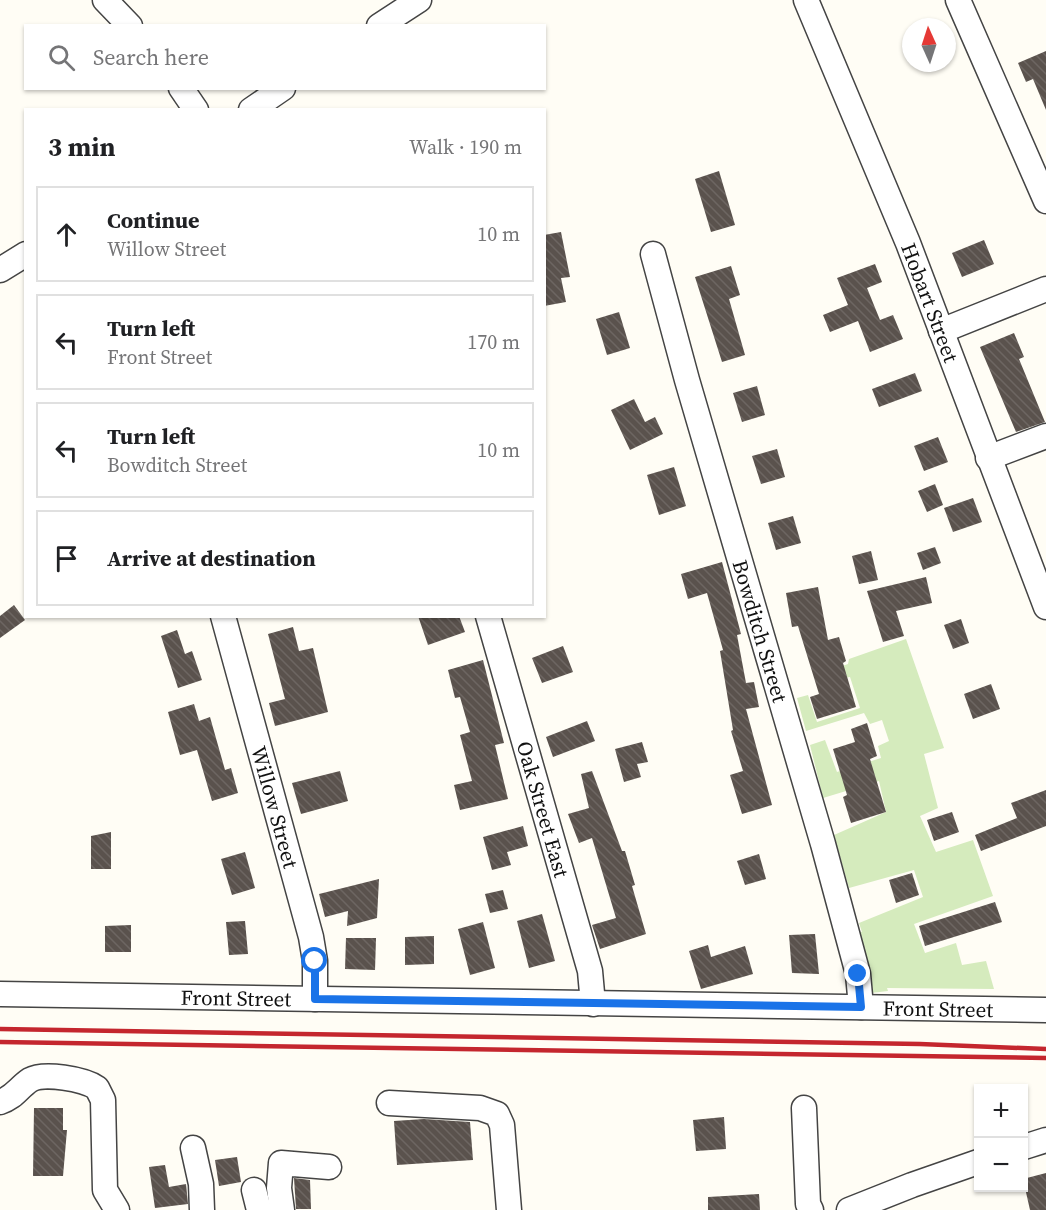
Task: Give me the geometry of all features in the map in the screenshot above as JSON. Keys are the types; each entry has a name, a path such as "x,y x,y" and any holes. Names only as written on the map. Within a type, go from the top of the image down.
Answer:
{"street":[{"path":"105,0 128,24"},
{"path":"383,24 419,0"},
{"name":"Hobart Street","path":"806,0 885,184 1046,607"},
{"path":"958,0 1046,201"},
{"path":"182,90 195,108"},
{"path":"254,108 280,90"},
{"name":"Bowditch Street","path":"653,254 690,391 820,835 858,974 861,1007"},
{"path":"0,270 24,255"},
{"path":"941,331 1046,289"},
{"path":"988,458 1046,436"},
{"name":"Willow Street","path":"224,618 311,937 315,961 315,999"},
{"name":"Oak Street East","path":"489,618 590,970 593,1004"},
{"name":"Front Street","path":"0,994 1046,1010"},
{"path":"0,1102 16,1095 26,1083 36,1078 73,1079 98,1088 103,1100 105,1190 117,1210"},
{"path":"389,1103 480,1108 497,1114 502,1125 509,1210"},
{"path":"804,1107 808,1203 811,1210"},
{"path":"1028,1145 1046,1140"},
{"path":"193,1148 201,1184 202,1210"},
{"path":"849,1210 974,1163"},
{"path":"282,1210 279,1188 281,1164 329,1167"}],"green space":[{"path":"906,639 944,748 924,754 938,808 920,816 936,852 973,840 993,896 914,924 925,953 956,943 962,965 986,961 994,989 887,988 888,991 871,993 855,931 862,932 859,923 923,897 914,870 849,888 834,835 886,812 879,781 823,798 810,745 825,740 837,772 881,758 878,746 889,741 882,720 870,724 864,713 806,731 797,698 808,695 817,722 860,708 850,677 843,678 839,667 848,664 849,659"}],"building":[{"path":"1046,51 1046,110 1033,79 1026,82 1018,63"},
{"path":"719,171 735,225 711,232 695,179"},
{"path":"561,232 570,277 561,278 566,302 546,306 546,235"},
{"path":"984,240 994,264 962,277 952,253"},
{"path":"875,264 882,282 867,288 880,320 893,315 903,339 870,352 858,321 830,332 823,315 848,305 837,278"},
{"path":"731,266 740,295 729,299 745,355 722,362 695,277"},
{"path":"619,312 630,348 607,355 596,319"},
{"path":"1014,333 1024,357 1019,359 1045,422 1016,432 980,347"},
{"path":"915,373 922,391 879,407 872,389"},
{"path":"757,386 765,415 742,422 733,393"},
{"path":"634,399 645,422 655,417 663,434 630,450 611,410"},
{"path":"938,437 948,462 924,471 914,446"},
{"path":"777,449 785,477 761,484 752,456"},
{"path":"674,467 686,506 659,515 647,475"},
{"path":"935,484 943,505 927,512 918,491"},
{"path":"973,498 982,522 953,532 944,508"},
{"path":"793,516 801,543 776,550 768,523"},
{"path":"935,547 941,563 923,570 917,553"},
{"path":"871,551 878,580 859,584 852,556"},
{"path":"722,562 741,634 737,635 746,683 754,682 759,707 746,709 772,805 742,814 730,775 743,771 731,731 733,730 720,651 723,650 707,593 688,599 681,574"},
{"path":"926,577 932,603 896,611 904,636 883,642 867,591"},
{"path":"818,587 828,640 839,637 846,661 843,663 856,707 817,719 810,697 819,694 798,626 792,627 786,593"},
{"path":"14,605 25,620 0,638 0,616"},
{"path":"419,618 460,618 465,632 428,645"},
{"path":"961,619 969,643 953,649 944,625"},
{"path":"293,627 299,651 313,648 328,712 275,726 269,703 285,699 268,634"},
{"path":"177,630 185,654 192,651 202,680 178,688 161,636"},
{"path":"563,646 573,672 542,683 532,658"},
{"path":"483,660 504,743 495,745 508,799 460,810 454,785 472,781 460,735 470,732 460,697 455,698 448,670"},
{"path":"991,684 1000,709 973,719 964,694"},
{"path":"194,704 199,721 210,717 225,770 231,768 238,793 212,801 197,750 180,755 168,712"},
{"path":"587,721 595,741 553,757 546,737"},
{"path":"867,723 877,756 870,759 886,812 851,823 843,797 847,795 833,749 855,742 851,729"},
{"path":"642,742 648,762 637,764 641,777 624,782 615,749"},
{"path":"340,771 348,801 301,814 292,783"},
{"path":"592,771 622,851 625,851 646,934 600,949 592,925 616,918 592,838 579,843 568,814 589,808 581,774"},
{"path":"1046,790 1046,826 981,851 975,835 1017,818 1011,803"},
{"path":"952,812 959,832 934,841 927,820"},
{"path":"523,826 528,846 507,852 511,865 492,870 483,837"},
{"path":"111,832 111,869 91,869 91,836"},
{"path":"245,852 255,888 232,895 221,859"},
{"path":"759,854 766,879 745,885 737,861"},
{"path":"912,873 919,895 896,903 889,880"},
{"path":"379,879 377,918 347,926 348,911 325,917 319,894"},
{"path":"503,890 508,909 490,913 485,894"},
{"path":"995,902 1002,922 925,946 919,926"},
{"path":"542,914 555,961 529,968 517,921"},
{"path":"245,921 248,954 229,955 226,922"},
{"path":"483,922 495,968 470,975 458,929"},
{"path":"131,925 131,952 105,952 105,926"},
{"path":"815,934 819,974 792,973 789,935"},
{"path":"434,936 434,964 405,965 405,937"},
{"path":"346,938 376,938 375,970 345,969"},
{"path":"708,945 711,957 745,946 753,974 701,989 689,951"},
{"path":"34,1108 63,1108 63,1130 67,1130 63,1176 33,1176"},
{"path":"724,1117 726,1149 696,1151 693,1120"},
{"path":"424,1119 470,1122 473,1160 397,1165 394,1121"},
{"path":"237,1157 241,1182 219,1186 215,1160"},
{"path":"165,1165 169,1187 186,1184 188,1204 155,1208 149,1167"},
{"path":"1046,1173 1046,1210 1030,1210 1026,1192 1028,1192 1028,1178"},
{"path":"294,1178 310,1180 311,1209 296,1209"},
{"path":"759,1194 760,1210 708,1210 708,1197"}],"railway":[{"path":"0,1029 920,1044 1046,1049"},
{"path":"0,1042 1046,1058"}],"route":[{"path":"315,961 315,999 861,1007 858,974"}]}
